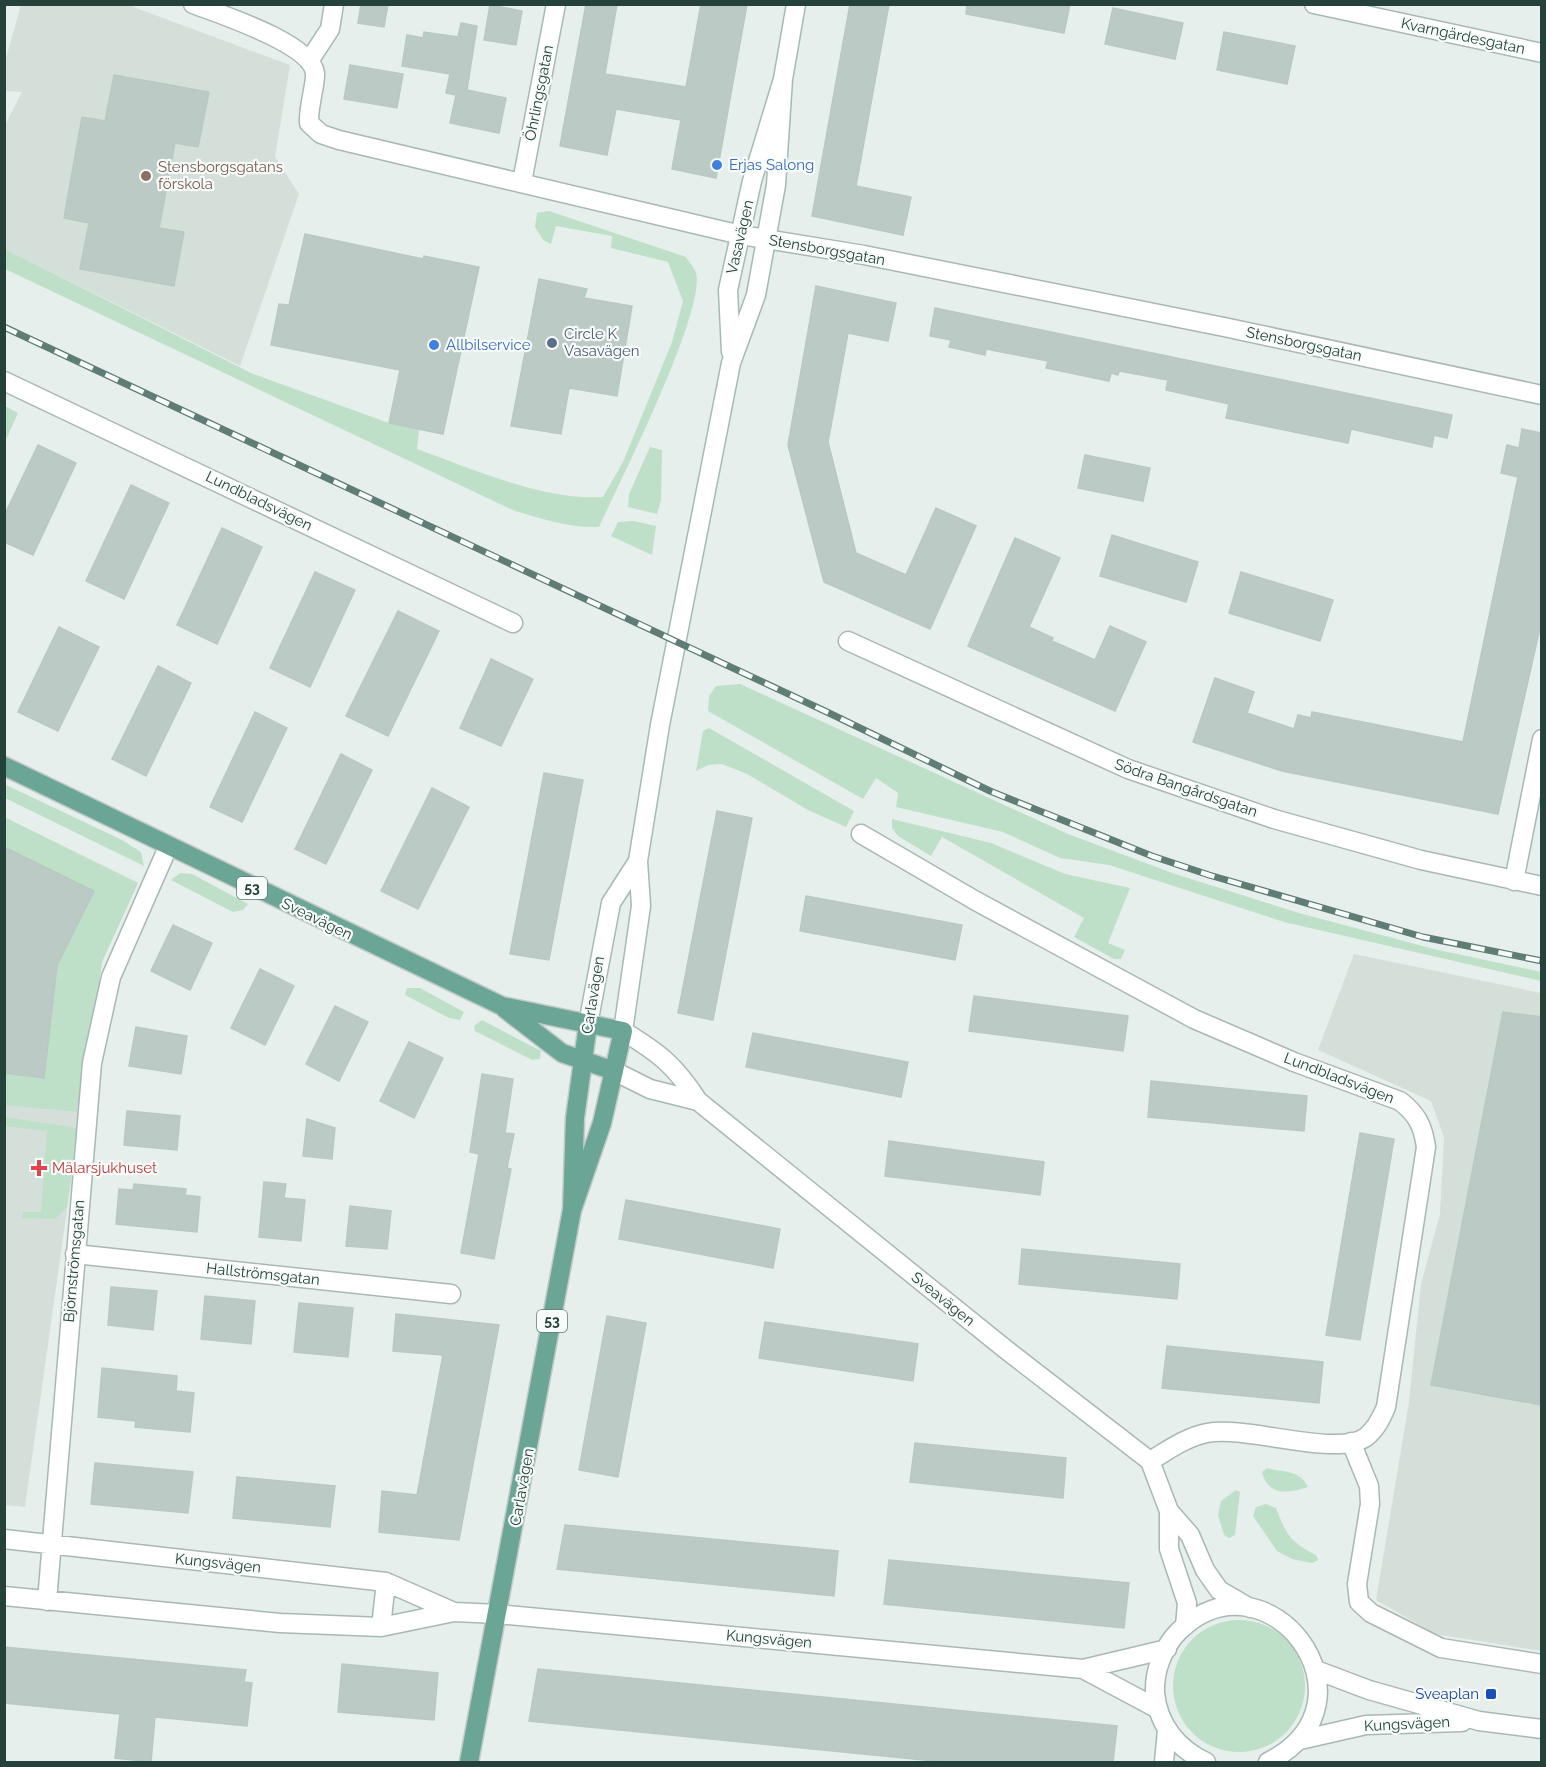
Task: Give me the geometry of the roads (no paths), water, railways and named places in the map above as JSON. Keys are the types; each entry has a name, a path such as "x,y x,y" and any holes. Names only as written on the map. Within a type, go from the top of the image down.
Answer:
{"main road":[{"name":"Sveavägen","path":"4,766 501,1006 556,1049 614,1071"},
{"name":"Sveavägen","path":"501,1006 623,1031"},
{"name":"Carlavägen","path":"469,1762 572,1210 575,1118 588,1024"},
{"name":"Carlavägen","path":"572,1210 602,1123 623,1031"}],"street":[{"path":"193,4 264,31 309,61 330,29 334,4"},
{"name":"Öhrlingsgatan","path":"522,182 556,4"},
{"name":"Vasavägen","path":"681,615 732,363 756,295 776,185 783,79 796,4"},
{"name":"Kvarngärdesgatan","path":"1314,4 1368,10 1542,53"},
{"name":"Stensborgsgatan","path":"309,61 315,73 308,106 309,123 321,134 741,234 864,255 1213,324 1542,395"},
{"name":"Vasavägen","path":"732,363 728,290 753,181 783,79"},
{"name":"Lundbladsvägen","path":"4,381 513,623"},
{"name":"Carlavägen","path":"623,1031 641,906 638,861 681,615"},
{"name":"Södra Bangårdsgatan","path":"848,642 1128,770 1274,819 1421,860 1542,886"},
{"path":"1514,881 1542,739"},
{"name":"Lundbladsvägen","path":"861,834 976,901 1194,1019 1294,1062 1400,1101 1413,1111 1424,1129 1426,1147 1386,1407 1377,1426 1364,1438 1341,1445 1239,1433 1207,1432 1180,1443 1150,1461"},
{"name":"Björnströmsgatan","path":"50,1544 92,1063 99,1021 111,977 168,847"},
{"name":"Carlavägen","path":"588,1024 611,903 638,861"},
{"name":"Sveavägen","path":"623,1031 656,1051 680,1073 698,1101 1004,1348 1150,1461"},
{"name":"Sveavägen","path":"614,1071 650,1089 698,1101"},
{"name":"Hallströmsgatan","path":"75,1254 451,1293"},
{"path":"1351,1442 1369,1486 1370,1504 1357,1584 1359,1602 1371,1613 1442,1648 1542,1664"},
{"path":"1150,1461 1169,1511 1190,1535 1205,1570 1219,1590 1250,1608"},
{"path":"1169,1511 1168,1549 1186,1604 1185,1626"},
{"name":"Kungsvägen","path":"4,1539 386,1582 454,1612"},
{"path":"46,1601 50,1544"},
{"path":"381,1627 386,1582"},
{"name":"Kungsvägen","path":"4,1596 280,1623 381,1627 454,1612 498,1614 1083,1669 1167,1649"},
{"path":"1206,1762 1182,1749 1167,1730 1158,1709 1156,1675 1167,1649 1185,1626 1211,1611 1225,1608 1250,1608 1269,1613 1299,1636 1310,1653 1316,1670 1317,1703 1312,1719 1300,1740 1284,1754 1269,1762"},
{"name":"Kungsvägen","path":"1083,1669 1158,1709"},
{"name":"Kungsvägen","path":"1316,1670 1369,1690 1479,1721 1542,1729"},
{"name":"Kungsvägen","path":"1300,1740 1366,1725 1479,1721"},
{"path":"1164,1762 1167,1730"}],"railway":[{"path":"4,327 829,713 990,791 1152,856 1209,875 1423,937 1542,961"}],"place":[{"name":"Erjas Salong","path":"717,165"},
{"name":"Stensborgsgatans förskola","path":"146,176"},
{"name":"Circle K Vasavägen","path":"552,343"},
{"name":"Allbilservice","path":"434,345"},
{"name":"Mälarsjukhuset","path":"39,1168"},
{"name":"Sveaplan","path":"1491,1694"}]}
